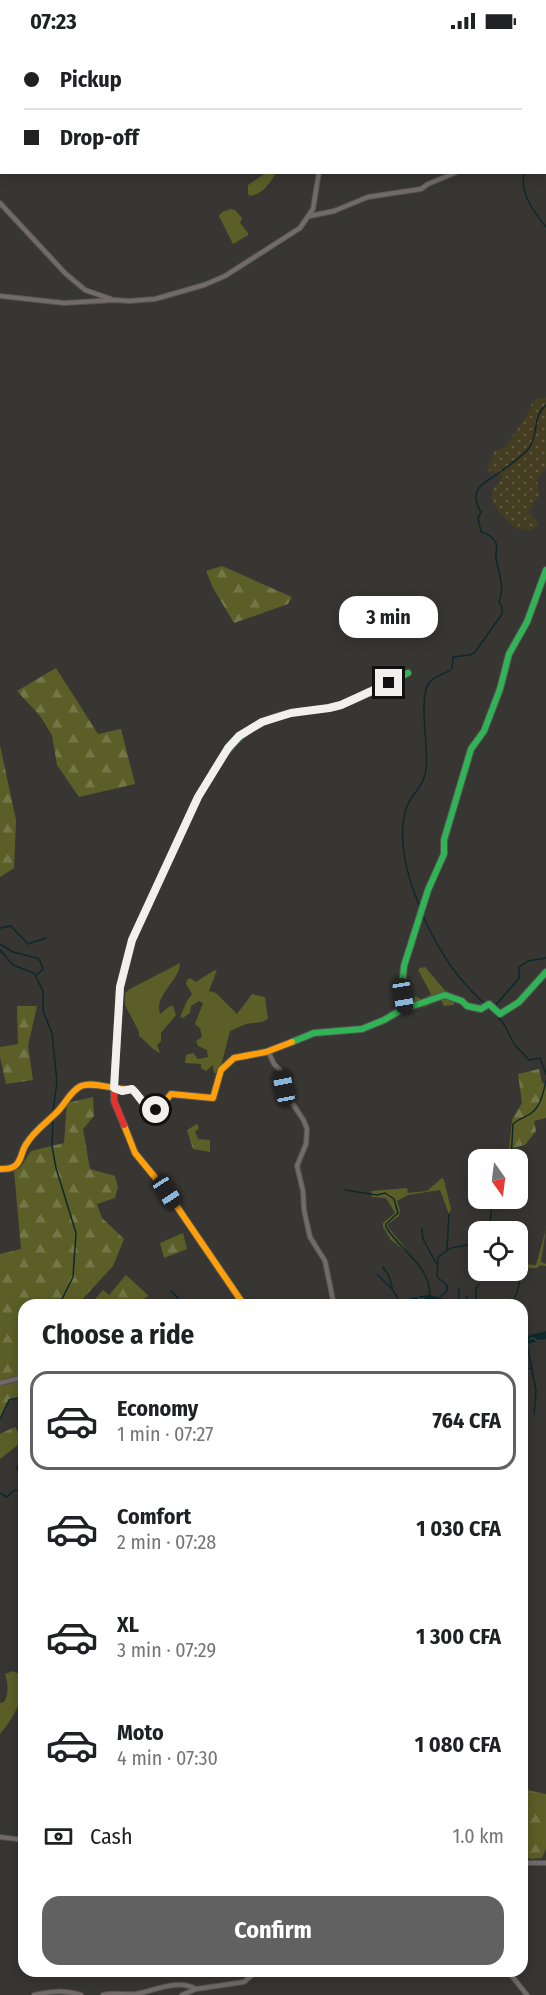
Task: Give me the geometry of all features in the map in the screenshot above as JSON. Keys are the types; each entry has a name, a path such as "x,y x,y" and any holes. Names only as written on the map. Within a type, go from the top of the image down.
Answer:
{"street":[{"path":"0,296 64,303 129,301 155,299 204,285 225,276 300,228 313,209 319,174"},
{"path":"309,216 334,211 368,196 417,190 453,174"},
{"path":"0,203 85,290 115,300"},
{"path":"405,1009 402,988 404,966 428,890 444,854 444,840 471,749 484,731 500,689 509,654 527,622 546,570"},
{"path":"240,1299 167,1192 135,1153 114,1101 120,987 132,940 198,797 228,748 239,736 262,722 291,713 341,705 408,673"},
{"path":"0,1169 11,1168 19,1162 24,1146 32,1134 37,1132 42,1123 57,1112 80,1087 87,1085 122,1091 132,1089 152,1110 159,1109 171,1094 213,1098 217,1079 223,1067 234,1058 268,1051 310,1034 362,1029 405,1009 445,995 462,1001 467,1006 481,1009 489,1004 500,1014 520,1001 546,972"},
{"path":"268,1051 274,1064 280,1070 289,1098 307,1129 306,1144 297,1166 310,1238 325,1261 333,1299"},
{"path":"0,1383 18,1378"},
{"path":"0,1837 18,1839"},
{"path":"528,1863 546,1863"},
{"path":"182,1995 196,1989 244,1982 250,1977"},
{"path":"514,1977 526,1995"},
{"path":"103,1995 137,1994 154,1988 181,1985 196,1989"},
{"path":"34,1995 58,1991 81,1995"}],"green space":[{"path":"264,174 275,174 269,184 255,195 248,194 248,185"},
{"path":"231,209 242,218 240,223 248,233 233,244 219,216 222,212"},
{"path":"222,566 292,597 288,604 234,623 213,588 206,571"},
{"path":"56,668 98,734 121,729 135,784 79,797 57,765 52,735 40,716 17,691"},
{"path":"0,745 16,820 14,868 0,877"},
{"path":"180,963 179,970 159,1007 160,1014 173,1006 176,1015 161,1033 161,1041 157,1045 160,1053 139,1036 125,1005 125,993"},
{"path":"425,967 454,1001 454,1005 444,1006 441,999 425,1007 417,1007 413,1001 415,996 423,1000 431,994 418,970"},
{"path":"217,970 209,991 216,993 237,1014 252,994 265,997 268,1019 246,1024 230,1031 219,1074 214,1073 213,1065 206,1071 201,1068 201,1064 185,1063 186,1055 193,1053 198,1059 208,1057 207,1050 198,1046 196,1041 202,1037 200,1028 195,1024 203,1003 199,1001 191,1006 190,1013 183,1018 180,1017 192,994 186,984 187,980 190,978 196,982"},
{"path":"17,1006 37,1006 28,1046 33,1080 6,1084 0,1047 18,1044"},
{"path":"539,1069 542,1083 546,1083 546,1118 534,1121 536,1131 525,1145 509,1149 512,1120 522,1103 518,1074"},
{"path":"93,1097 94,1116 83,1129 90,1169 115,1176 118,1187 115,1198 97,1204 102,1218 124,1239 113,1266 83,1299 18,1299 18,1398 9,1401 0,1419 0,1254 21,1249 14,1170 20,1168 31,1151 64,1143 67,1103"},
{"path":"197,1124 199,1128 195,1132 198,1139 210,1140 210,1152 193,1149 187,1130"},
{"path":"442,1178 451,1209 449,1214 440,1190 408,1195 397,1201 399,1216 388,1224 388,1227 405,1248 404,1250 391,1240 383,1227 383,1223 395,1213 386,1198 372,1197 371,1191 407,1188 408,1193 427,1191"},
{"path":"546,1229 541,1262 546,1266 528,1268 528,1264 536,1265"},
{"path":"183,1233 187,1249 164,1258 160,1243"},
{"path":"126,1275 149,1296 143,1299 95,1299 103,1290 109,1295"},
{"path":"15,1427 18,1432 18,1445 0,1459 0,1434"},
{"path":"13,1671 18,1673 18,1705 0,1734 0,1703 6,1699 7,1692 5,1674"},
{"path":"528,1790 546,1794 546,1849 542,1858 528,1857"}],"sand":[{"path":"546,397 546,467 537,480 539,495 528,512 539,525 530,530 516,529 493,502 492,492 502,475 489,471 487,467 492,461 494,451 507,446 528,414 532,401"}],"water":[{"path":"430,1295 444,1299 408,1299"},
{"path":"546,1331 546,1339 528,1344 528,1336"}],"waterway":[{"path":"524,174 526,195 532,208 546,227"},
{"path":"421,909 404,856 403,827 409,802 425,775 424,702 426,691 431,681 452,669 453,657 470,655 475,652 502,614 499,602 501,586 496,556 497,545 492,537 481,532 478,518 481,512 476,494 485,482 529,448 537,420 546,405"},
{"path":"422,914 449,963 465,984 486,1005"},
{"path":"0,928 11,926 28,944 46,938"},
{"path":"0,944 13,952 37,958 43,969 37,975"},
{"path":"0,950 13,965 34,973 43,991 43,1011 52,1033 57,1082 53,1111"},
{"path":"495,1006 519,978 519,967 528,961 546,958"},
{"path":"493,1010 505,1026 514,1044 529,1060 540,1058 546,1074"},
{"path":"512,1149 513,1124 537,1108 546,1081"},
{"path":"53,1119 52,1146 56,1168 76,1233 73,1277 62,1299"},
{"path":"345,1190 377,1195 385,1193 394,1199 398,1213 386,1224 386,1227 426,1276 430,1297"},
{"path":"490,1221 492,1209"},
{"path":"447,1249 449,1214"},
{"path":"422,1228 423,1239 436,1263"},
{"path":"440,1297 447,1291 447,1285 437,1277 438,1257 451,1248 468,1245"},
{"path":"383,1267 392,1287"},
{"path":"377,1274 398,1299"},
{"path":"514,1299 519,1281"},
{"path":"476,1299 476,1288 479,1284"},
{"path":"458,1299 459,1289"},
{"path":"171,1291 179,1299"},
{"path":"528,1349 536,1391 534,1414"},
{"path":"528,1368 532,1368"},
{"path":"0,1419 9,1400 18,1398"},
{"path":"18,1464 18,1470"},
{"path":"0,1493 7,1497 13,1491 18,1490"}],"traffic: fast":[{"path":"405,1009 402,988 404,966 428,890 444,854 444,840 471,749 484,731 500,689 509,654 527,622 546,570"},
{"path":"208,781 232,745 250,729 261,723 290,713 341,705 408,673"},
{"path":"292,1042 314,1033 362,1029 401,1010 445,995 462,1001 467,1006 481,1009 489,1004 500,1014 519,1002 546,972"}],"traffic: slow":[{"path":"128,956 132,940 198,797 208,781"},
{"path":"0,1169 11,1168 17,1164 25,1145 33,1135 81,1086 132,1089 152,1110 159,1109 171,1094 213,1098 221,1070 234,1058 266,1052 292,1042"},
{"path":"124,1125 135,1153 167,1192 240,1299"}],"traffic: jam":[{"path":"124,1125 114,1101 114,1088 120,987 128,956"}],"route":[{"path":"156,1110 147,1107 132,1089 122,1091 114,1088 120,987 132,940 198,797 228,748 239,736 262,722 291,713 341,705 389,683"}]}
